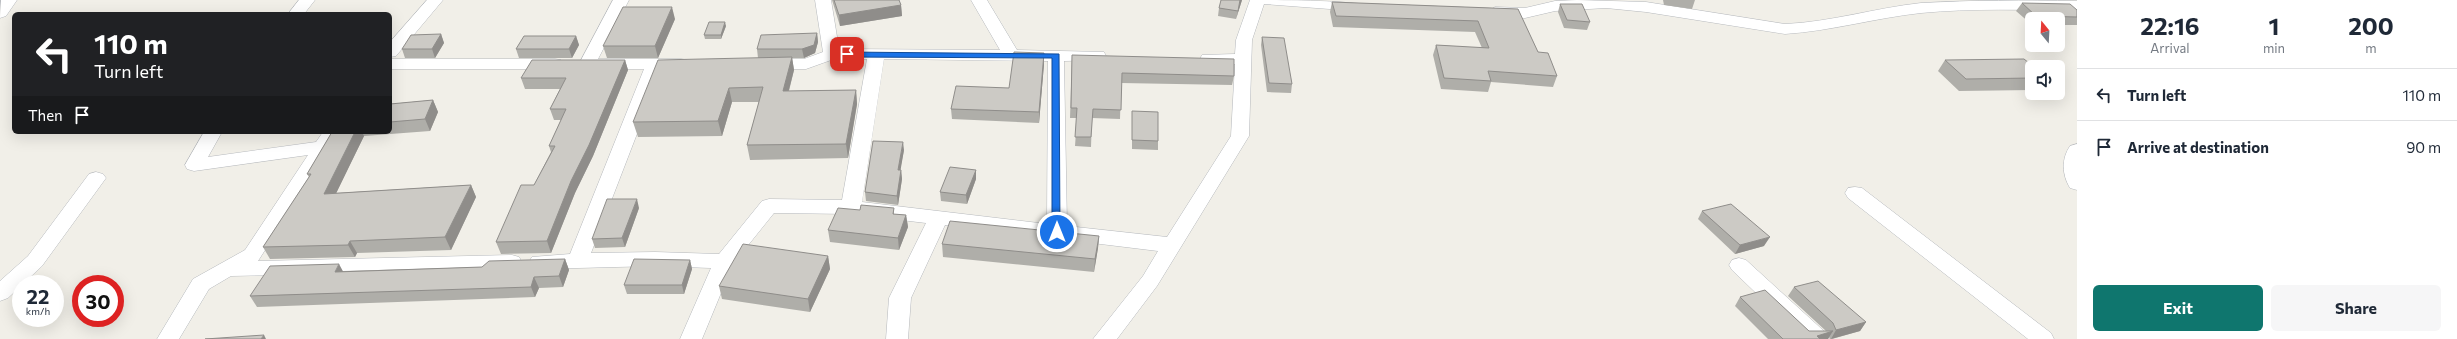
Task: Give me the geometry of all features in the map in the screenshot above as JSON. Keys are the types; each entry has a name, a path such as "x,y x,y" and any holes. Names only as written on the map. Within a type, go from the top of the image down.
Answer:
{"street":[{"path":"0,13 9,0"},
{"path":"298,12 307,0"},
{"path":"392,50 435,0"},
{"path":"587,64 621,0"},
{"path":"822,0 832,54"},
{"path":"979,0 1011,54"},
{"path":"1104,339 1150,281 1240,136 1244,40 1258,0"},
{"path":"1267,0 1368,7"},
{"path":"1477,12 1525,13 1555,6 1644,3 1791,29 1804,28 1870,15 1922,8 2015,5 2077,6"},
{"path":"750,64 806,64 832,54 1011,54 1110,57"},
{"path":"852,207 876,54"},
{"path":"1056,56 1057,232"},
{"path":"1188,58 1243,59"},
{"path":"392,64 695,64"},
{"path":"578,261 655,64"},
{"path":"212,134 194,165 327,139"},
{"path":"168,339 201,284 252,255 327,139"},
{"path":"2077,150 2072,172 2077,184"},
{"path":"0,293 35,261 96,178"},
{"path":"1855,193 2042,339"},
{"path":"691,339 724,261 769,206 852,207 1172,245"},
{"path":"897,339 900,298 939,217"},
{"path":"228,269 656,259 724,261"},
{"path":"1739,265 1818,339"}],"building":[{"path":"834,0 899,0 901,5 839,15"},
{"path":"1221,0 1240,0 1238,11 1219,8"},
{"path":"1332,2 1518,9 1538,52 1548,53 1557,76 1488,71 1491,81 1444,78 1436,45 1489,48 1478,21 1336,16"},
{"path":"2022,3 2070,4 2077,10 2077,17 2065,17 2065,12 2032,12"},
{"path":"1560,4 1582,4 1590,22 1567,20"},
{"path":"623,7 672,7 655,46 603,46"},
{"path":"709,22 725,22 721,35 704,35"},
{"path":"817,33 814,45 802,49 757,49 761,35"},
{"path":"441,34 432,49 402,49 411,35"},
{"path":"524,36 576,36 569,49 516,49"},
{"path":"1262,37 1284,38 1292,84 1269,83"},
{"path":"1014,52 1044,53 1039,112 951,109 956,86 1009,88"},
{"path":"1072,55 1234,59 1234,76 1122,73 1121,110 1093,109 1091,137 1075,137 1077,108 1071,108"},
{"path":"792,57 783,91 856,90 846,144 747,145 763,87 729,88 718,121 633,122 658,60"},
{"path":"2024,59 2025,78 1966,79 1945,60"},
{"path":"532,60 625,60 589,145 571,181 547,241 496,242 521,185 534,185 555,146 549,146 566,109 550,109 566,78 521,78"},
{"path":"433,100 425,119 392,122 392,104"},
{"path":"1132,111 1158,112 1158,141 1132,140"},
{"path":"331,134 354,134 324,194 471,185 445,237 350,241 348,245 263,247 311,174 307,174"},
{"path":"873,141 903,142 898,170 901,170 897,196 865,192"},
{"path":"950,167 976,170 966,195 940,192"},
{"path":"607,199 637,199 622,238 592,239"},
{"path":"1731,204 1770,237 1740,245 1702,211"},
{"path":"861,205 894,208 893,214 906,215 898,238 828,230 838,208 860,210"},
{"path":"950,221 1099,236 1095,259 942,244"},
{"path":"743,244 828,256 808,299 719,286"},
{"path":"565,259 559,276 534,277 531,287 250,296 270,266 339,264 335,272 482,267 489,261"},
{"path":"634,259 690,260 682,285 624,285"},
{"path":"1818,281 1866,322 1836,330 1833,323 1794,287"},
{"path":"1765,290 1809,331 1833,331 1817,336 1820,339 1783,339 1740,297"},
{"path":"264,335 261,339 205,339"}],"route":[{"path":"847,54 996,54 1056,56 1057,232"}]}
